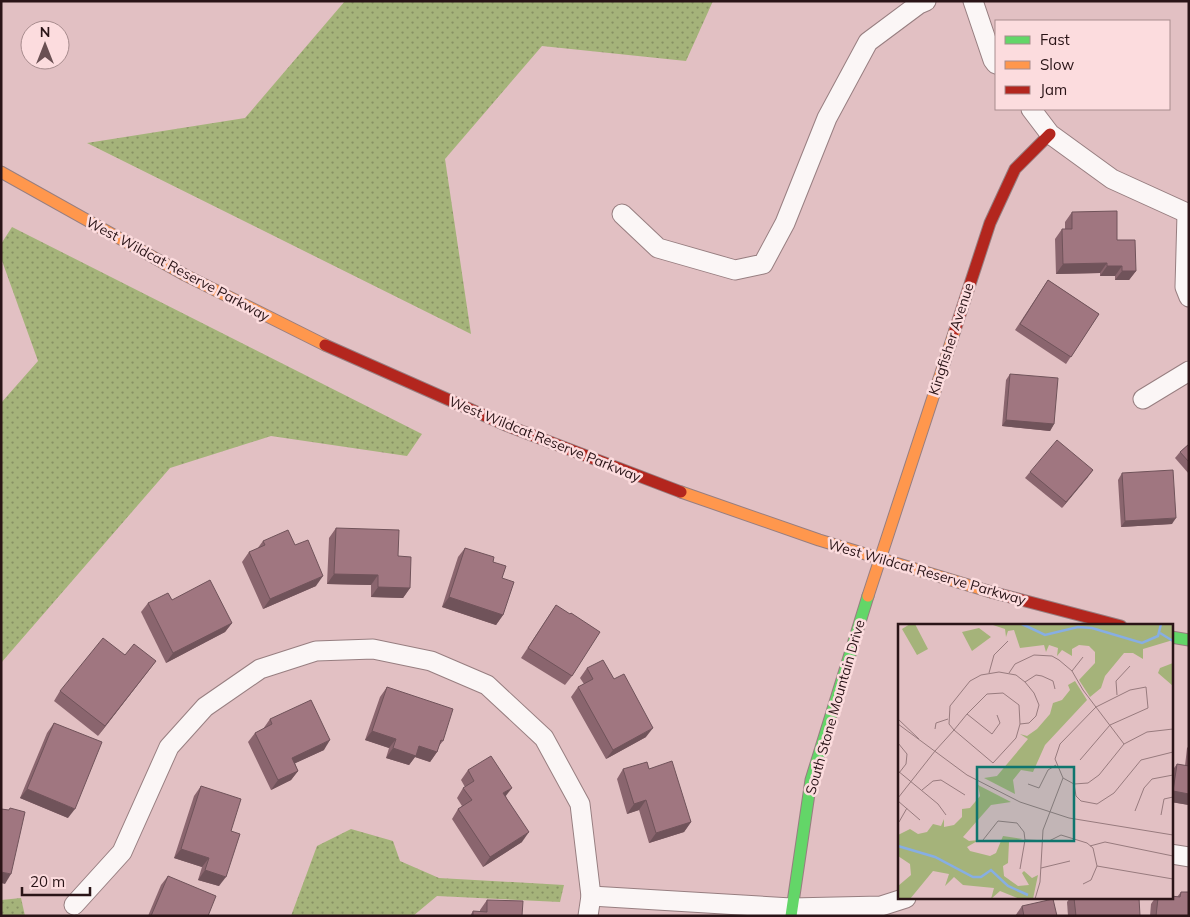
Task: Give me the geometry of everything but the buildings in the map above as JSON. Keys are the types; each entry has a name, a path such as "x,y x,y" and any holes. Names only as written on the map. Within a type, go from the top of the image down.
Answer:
{"main road":[{"name":"Kingfisher Avenue","path":"879,559 990,223 1015,169 1050,134"},
{"name":"West Wildcat Reserve Parkway","path":"1,172 84,220 248,308 426,390 531,435 655,483 778,527 879,559 1031,603 1114,624"},
{"name":"South Stone Mountain Drive","path":"791,912 811,780 879,559"},
{"path":"1172,637 1189,640"}],"street":[{"path":"622,214 658,248 735,270 763,264 785,223 827,118 868,42 919,4 926,1"},
{"path":"973,1 995,63"},
{"path":"1031,110 1050,134 1112,179 1188,214 1185,287 1189,297"},
{"path":"1143,399 1189,372"},
{"path":"74,905 122,852 169,747 205,707 260,668 316,651 373,649 431,662 487,685 544,738 580,804 591,896 588,916"},
{"path":"1172,854 1189,857"},
{"path":"591,896 791,912 881,906 900,900"}],"green space":[{"path":"345,1 713,1 686,61 542,46 445,159 471,334 87,143 245,118"},
{"path":"12,227 422,434 407,456 271,436 170,468 1,663 1,403 38,361 1,258 1,244"},
{"path":"351,829 393,841 400,861 439,878 564,885 560,902 437,896 413,916 291,916 317,846"},
{"path":"21,898 25,916 1,916 1,900"}],"traffic: fast":[{"path":"791,916 811,780 868,596"},
{"path":"1172,637 1189,640"}],"traffic: slow":[{"path":"1,172 185,275 325,345"},
{"path":"868,596 955,330"},
{"path":"681,492 819,540 991,592"}],"traffic: jam":[{"path":"955,330 990,223 1015,169 1050,134"},
{"path":"325,345 508,426 681,492"},
{"path":"991,592 1113,624"}]}
